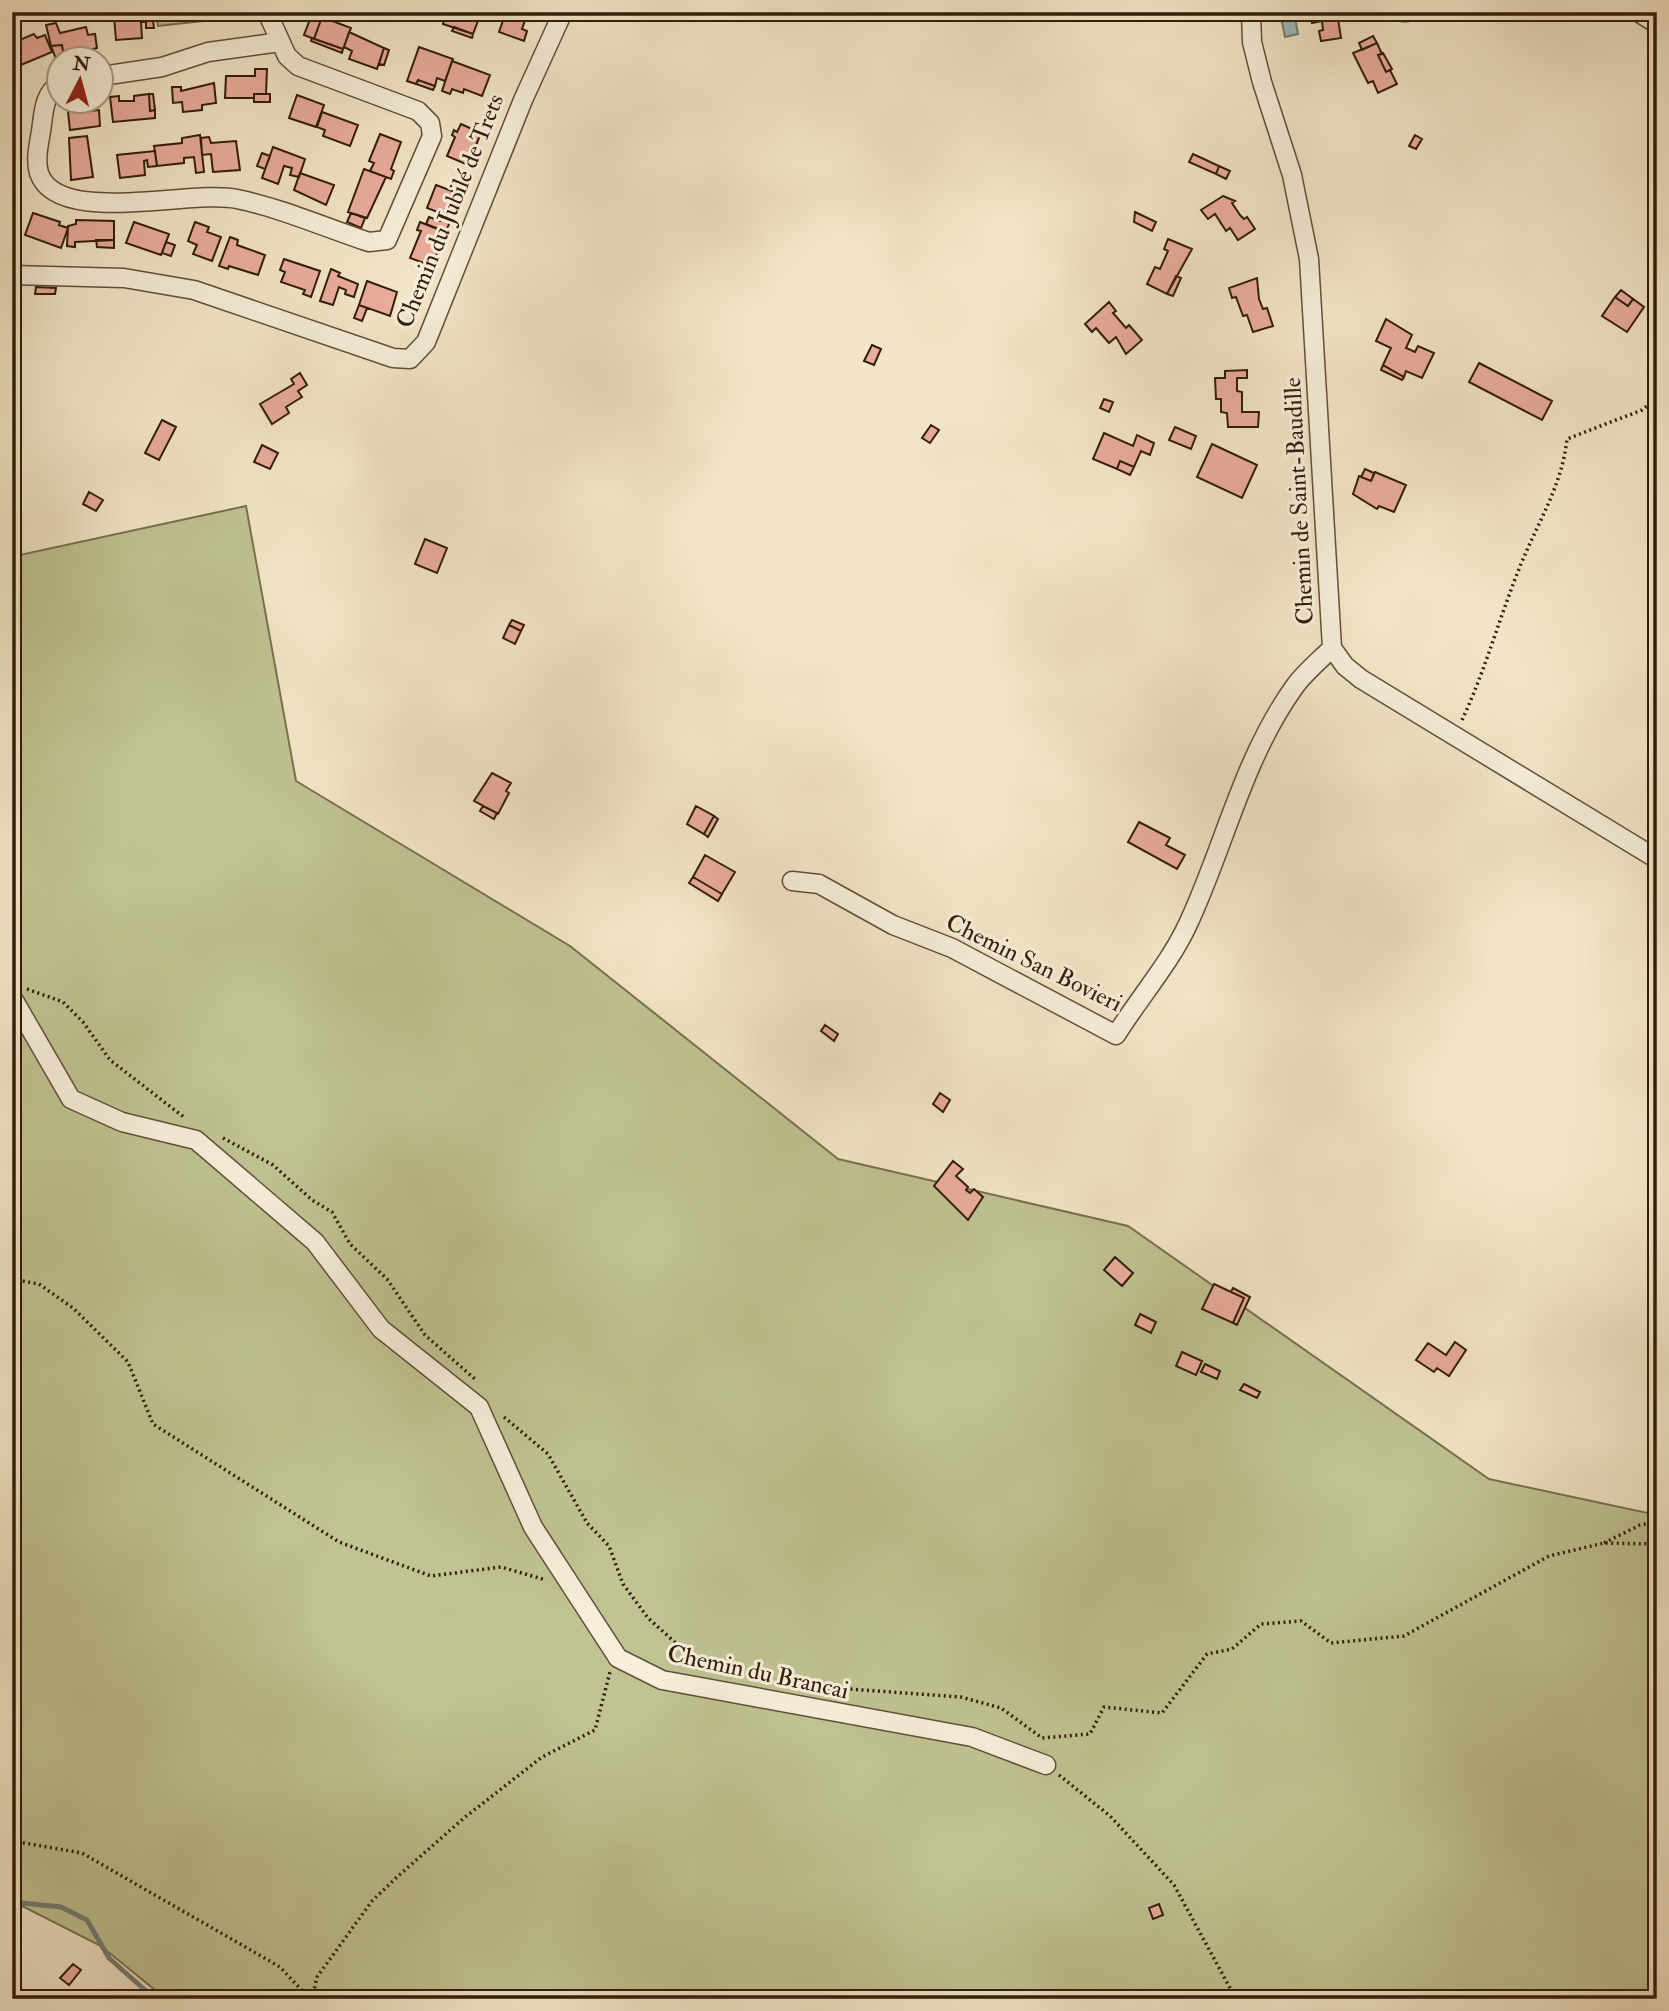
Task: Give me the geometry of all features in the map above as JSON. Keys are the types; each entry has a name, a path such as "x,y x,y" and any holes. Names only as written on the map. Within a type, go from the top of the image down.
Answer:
{"street":[{"path":"46,99 37,154 39,174 57,194 90,202 223,197 369,242 387,240 432,136 430,122 418,111 310,73 287,56 267,12"},
{"name":"Chemin du Jubilé de Trets","path":"12,275 124,278 194,290 393,358 410,359 426,342 523,100 563,12"},
{"name":"Chemin de Saint-Baudille","path":"1251,12 1252,42 1292,175 1309,259 1332,648 1345,666 1361,679 1657,859"},
{"path":"1638,12 1657,24"},
{"path":"116,74 162,67 208,52 280,42"},
{"name":"Chemin San Bovieri","path":"792,881 819,884 893,925 952,948 1116,1035 1187,927 1212,870 1236,800 1263,741 1296,685 1332,648"},
{"path":"15,992 71,1099 122,1122 196,1140 315,1242 381,1329 479,1408 533,1527 618,1658"},
{"name":"Chemin du Brancai","path":"618,1658 662,1680 972,1737 1046,1765"}],"path":[{"path":"1455,735 1478,685 1520,566 1546,511 1564,462 1567,439 1642,410 1657,398"},
{"path":"15,992 63,1002 83,1022 110,1060 194,1125"},
{"path":"215,1135 273,1164 312,1200 332,1212 350,1244 387,1279 425,1335 455,1358 477,1381"},
{"path":"12,1279 39,1284 51,1292 73,1308 128,1362 153,1424 340,1542 431,1576 501,1567 572,1587"},
{"path":"499,1411 548,1454 587,1523 609,1546 623,1584 648,1618 699,1665 725,1673"},
{"path":"822,1690 849,1689 961,1697 1001,1708 1042,1738 1090,1734 1104,1707 1162,1713 1207,1654 1232,1649 1261,1624 1301,1621 1331,1643 1404,1636 1549,1556 1604,1543 1640,1525 1657,1522"},
{"path":"1604,1543 1657,1544"},
{"path":"311,1999 317,1977 372,1901 397,1877 464,1818 542,1757 594,1730 607,1677 618,1658"},
{"path":"1046,1765 1110,1816 1174,1885 1236,1999"},
{"path":"12,1841 82,1853 280,1967 311,1999"}],"green space":[{"path":"156,12 257,12 258,15 158,26"},
{"path":"246,506 296,781 570,946 838,1159 1128,1226 1489,1479 1657,1515 1657,1999 166,1999 101,1946 12,1901 12,550 20,555"}],"water":[{"path":"1280,12 1294,12 1298,34 1285,37"}],"building":[{"path":"439,12 481,13 473,34 443,24 444,20 437,18"},
{"path":"506,12 528,12 522,29 527,31 524,41 499,32"},
{"path":"1310,12 1332,12 1333,20 1338,19 1341,38 1321,41 1319,31 1323,30 1322,21 1312,23"},
{"path":"152,13 154,28 146,28 146,22 141,22 142,38 116,40 114,17"},
{"path":"312,14 322,17 314,39 304,35"},
{"path":"322,17 351,28 343,49 314,39"},
{"path":"56,23 60,33 86,27 88,35 95,34 97,46 51,46 46,25"},
{"path":"454,27 473,34 472,38 452,31"},
{"path":"349,32 384,48 377,69 349,59 352,51 344,47"},
{"path":"34,34 37,38 45,35 50,46 46,46 46,54 16,67 12,43"},
{"path":"1373,36 1377,43 1362,50 1359,43"},
{"path":"312,38 343,49 342,53 311,41"},
{"path":"1377,43 1382,54 1378,55 1386,72 1390,70 1397,84 1378,93 1373,81 1368,83 1353,53"},
{"path":"419,47 453,59 445,81 437,78 435,86 418,80 416,84 407,81"},
{"path":"384,48 389,50 384,65 379,64"},
{"path":"1383,53 1392,69 1386,72 1378,55"},
{"path":"452,61 490,75 482,96 464,89 463,93 452,89 450,94 442,91"},
{"path":"255,69 267,69 266,94 254,94 254,98 225,98 226,76 255,76"},
{"path":"418,80 435,86 433,90 416,84"},
{"path":"214,83 216,103 202,105 202,110 183,112 182,102 173,103 172,87 181,87 181,91"},
{"path":"149,94 153,94 155,110 150,111"},
{"path":"149,94 150,111 155,110 155,118 113,122 112,116 116,116 116,96 119,96 119,101 134,101 134,96"},
{"path":"254,94 270,94 270,102 254,102"},
{"path":"297,95 324,105 316,127 289,118"},
{"path":"322,112 358,125 350,146 323,136 325,130 317,127"},
{"path":"68,116 99,116 100,126 70,130"},
{"path":"461,124 481,133 468,165 447,156 455,137 452,135 454,130 457,132"},
{"path":"380,134 401,142 391,169 394,171 391,179 370,171 374,163 369,161"},
{"path":"200,135 204,172 196,173 194,157 184,158 184,163 157,166 154,146 182,143 182,138"},
{"path":"1415,135 1422,139 1416,149 1409,146"},
{"path":"87,136 93,177 71,180 69,138"},
{"path":"209,137 211,143 236,141 240,170 213,172 211,154 202,155 201,138"},
{"path":"273,147 305,159 299,177 290,175 292,168 284,166 278,184 262,178"},
{"path":"155,151 157,166 148,167 147,160 144,161 145,175 120,178 117,155"},
{"path":"262,153 270,156 265,169 257,166"},
{"path":"1193,154 1219,166 1216,174 1189,162"},
{"path":"1219,166 1230,171 1226,179 1216,174"},
{"path":"364,169 386,177 367,218 348,212"},
{"path":"300,173 334,185 326,205 294,190"},
{"path":"436,185 460,194 446,232 426,224 429,217 440,221 443,214 427,208"},
{"path":"1223,196 1235,201 1232,203 1240,215 1244,219 1247,217 1255,229 1238,240 1230,228 1226,231 1215,214 1208,219 1201,210"},
{"path":"1135,212 1156,222 1152,231 1134,222"},
{"path":"33,213 60,222 59,225 68,228 61,248 25,235"},
{"path":"351,213 365,218 361,228 347,222"},
{"path":"76,220 114,221 114,240 75,242 75,247 67,246 68,226 76,224"},
{"path":"134,222 169,234 161,255 126,243"},
{"path":"195,222 209,227 207,232 221,237 212,261 193,254 197,245 188,241"},
{"path":"420,222 445,232 432,266 410,258 421,231 417,230"},
{"path":"230,237 238,240 237,245 265,255 258,275 229,266 228,269 219,266"},
{"path":"1168,239 1192,249 1167,294 1147,284 1155,267 1160,269 1168,251 1164,249"},
{"path":"96,240 114,240 114,248 97,247"},
{"path":"166,242 175,245 171,256 162,253"},
{"path":"284,259 320,271 311,297 303,294 305,290 281,282 285,272 280,270"},
{"path":"331,269 340,273 338,276 358,284 354,297 345,294 346,290 339,287 333,305 320,301"},
{"path":"1176,276 1181,278 1173,296 1167,294"},
{"path":"1257,278 1259,299 1263,309 1267,308 1273,326 1253,332 1247,315 1243,316 1236,297 1232,298 1229,288"},
{"path":"367,281 397,292 390,316 359,305"},
{"path":"36,287 56,288 55,294 35,294"},
{"path":"1621,290 1633,299 1628,306 1615,297"},
{"path":"1615,297 1628,306 1633,299 1644,307 1627,332 1602,316"},
{"path":"1109,302 1116,311 1113,313 1126,328 1129,325 1142,340 1126,354 1116,337 1109,343 1096,328 1092,332 1085,324"},
{"path":"359,305 367,308 362,321 354,318"},
{"path":"1386,319 1412,335 1406,348 1415,352 1418,346 1434,353 1422,378 1406,371 1404,377 1383,365 1391,348 1376,341"},
{"path":"872,345 881,349 874,365 864,361"},
{"path":"1479,363 1552,401 1542,420 1469,382"},
{"path":"1383,365 1404,377 1402,380 1381,370"},
{"path":"1247,370 1247,378 1237,378 1237,391 1242,392 1242,412 1259,412 1258,427 1228,427 1227,413 1221,412 1221,399 1216,399 1215,378 1225,378 1225,371"},
{"path":"300,373 307,385 298,391 302,397 286,407 289,413 272,424 260,404 294,384 291,379"},
{"path":"1104,399 1113,402 1109,412 1100,408"},
{"path":"162,420 176,427 159,460 145,453"},
{"path":"931,425 939,430 930,443 922,438"},
{"path":"1175,427 1196,436 1191,449 1169,440"},
{"path":"1104,433 1133,446 1137,435 1154,443 1150,455 1141,451 1134,467 1120,461 1117,469 1093,459"},
{"path":"1212,444 1257,465 1242,498 1197,477"},
{"path":"262,445 278,453 270,469 254,462"},
{"path":"1120,461 1134,467 1130,475 1117,469"},
{"path":"1365,469 1374,473 1371,481 1361,477"},
{"path":"1375,472 1406,485 1394,512 1379,506 1377,509 1353,494 1359,476 1371,481"},
{"path":"89,492 103,500 96,511 83,504"},
{"path":"425,539 447,548 437,573 415,564"},
{"path":"512,620 524,625 521,631 509,625"},
{"path":"509,625 521,631 515,644 503,638"},
{"path":"492,773 511,783 498,814 474,801"},
{"path":"483,806 497,813 494,819 480,811"},
{"path":"696,806 714,816 704,834 687,824"},
{"path":"714,816 718,819 708,837 704,834"},
{"path":"1139,822 1170,838 1166,845 1185,855 1177,869 1128,842"},
{"path":"705,855 735,872 722,894 693,877"},
{"path":"693,877 722,894 718,901 689,883"},
{"path":"825,1025 838,1034 834,1041 821,1031"},
{"path":"940,1093 950,1100 943,1112 933,1104"},
{"path":"953,1161 963,1169 956,1176 968,1187 966,1190 970,1193 974,1189 983,1197 968,1220 934,1186"},
{"path":"1115,1257 1133,1273 1122,1286 1104,1270"},
{"path":"1214,1284 1244,1298 1233,1323 1202,1309"},
{"path":"1233,1288 1250,1297 1237,1325 1233,1323 1244,1298 1231,1292"},
{"path":"1140,1314 1156,1322 1151,1333 1135,1325"},
{"path":"1455,1342 1466,1350 1449,1376 1437,1368 1434,1372 1416,1360 1428,1343 1446,1355"},
{"path":"1182,1352 1202,1361 1196,1375 1176,1366"},
{"path":"1205,1364 1220,1371 1217,1379 1201,1372"},
{"path":"1244,1384 1260,1392 1257,1398 1240,1390"},
{"path":"1159,1904 1163,1915 1153,1919 1149,1908"},
{"path":"73,1964 81,1970 69,1985 60,1978"},
{"path":"1138,1990 1157,1999 1134,1999"}],"waterway":[{"path":"12,1902 61,1907 87,1920 109,1958 155,1999"}]}
